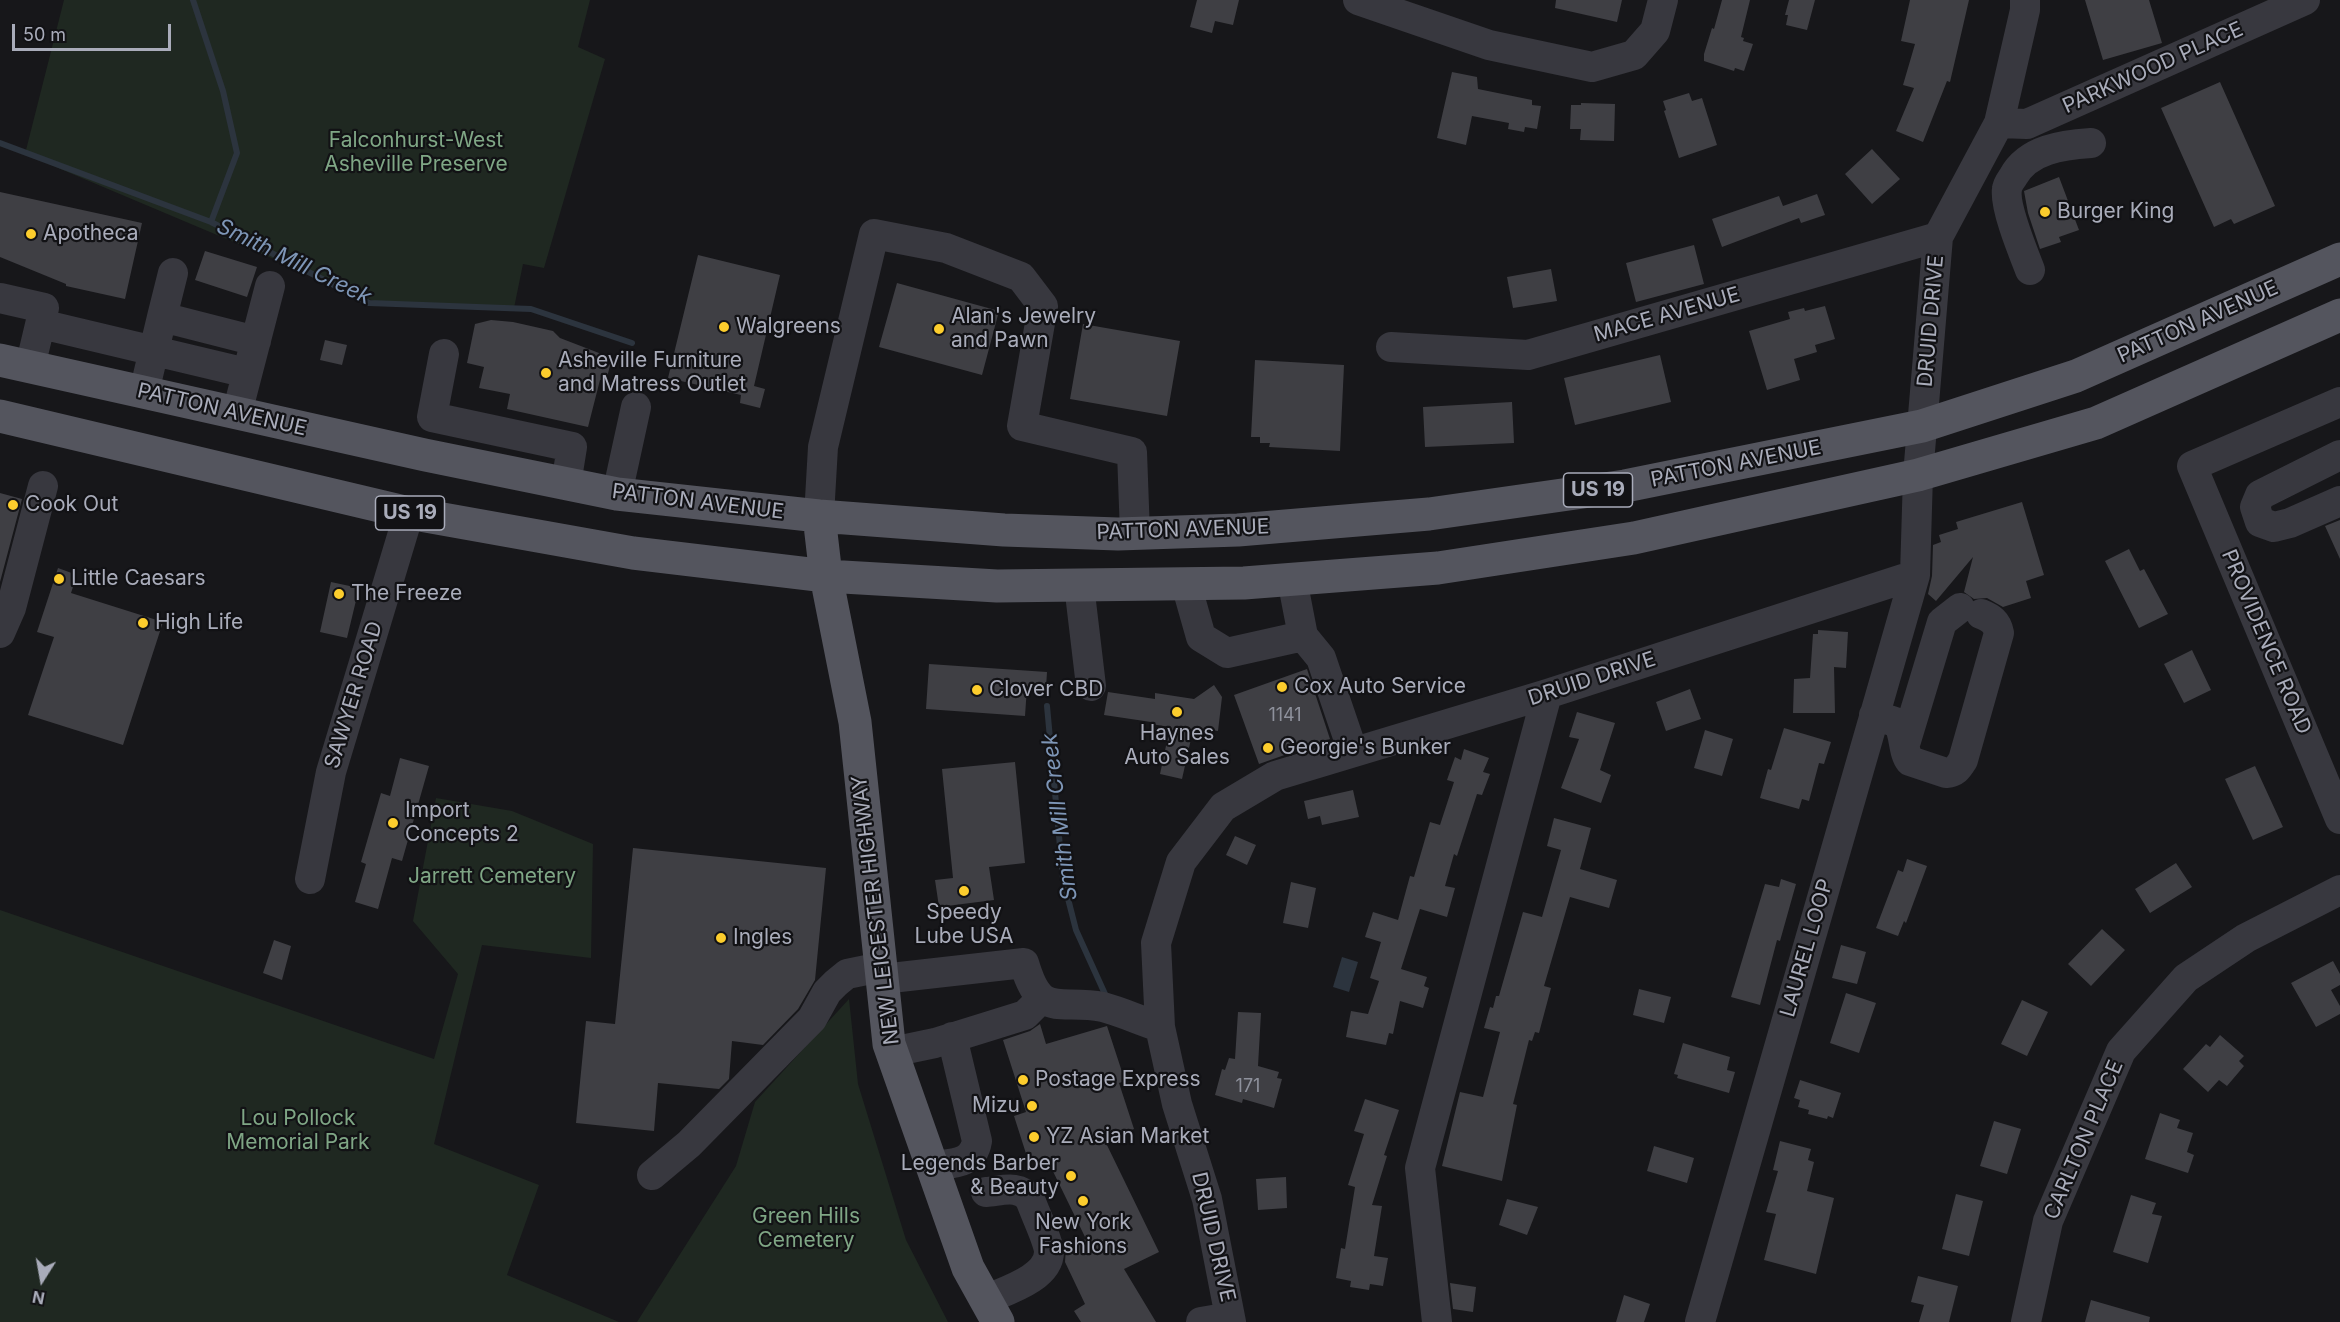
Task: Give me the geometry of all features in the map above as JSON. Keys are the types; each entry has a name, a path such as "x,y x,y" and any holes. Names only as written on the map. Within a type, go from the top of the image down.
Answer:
{"main road":[{"name":"PATTON AVENUE","path":"15,363 617,494 819,516 1004,530 1135,534 1238,530 1429,514 1625,486 1922,426 2076,376 2340,259"},
{"name":"US 19","path":"0,416 409,513 633,553 826,576 997,586 1186,584 1438,568 1634,538 1918,476 2096,423 2340,315"},
{"name":"NEW LEICESTER HIGHWAY","path":"819,516 826,576 855,722 889,1044 968,1268 992,1311"}],"street":[{"path":"1358,0 1489,45 1592,67 1634,55 1655,31 1663,0"},
{"name":"DRUID DRIVE","path":"1231,1320 1207,1199 1177,1104 1160,1027 1156,943 1181,862 1224,807 1275,776 1547,694 1915,575 1918,476 1938,237 1999,123 2025,10 2025,0"},
{"name":"PARKWOOD PLACE","path":"1999,123 2027,124 2305,0"},
{"path":"2030,270 2012,219 2007,189 2016,171 2034,156 2060,145 2091,143"},
{"path":"819,516 823,447 874,234 946,248 1021,277 1043,306 1022,426 1132,452 1135,534"},
{"name":"MACE AVENUE","path":"1391,347 1528,355 1938,237"},
{"path":"144,392 173,273"},
{"path":"237,413 270,286"},
{"path":"0,298 44,308 40,324 15,363"},
{"path":"162,317 256,341"},
{"path":"40,324 247,373"},
{"path":"83,379 94,337"},
{"path":"425,454 444,354"},
{"name":"PROVIDENCE ROAD","path":"2340,402 2192,466 2340,819"},
{"path":"617,494 636,407"},
{"path":"432,417 572,447 566,484"},
{"path":"477,465 483,428"},
{"path":"522,475 529,438"},
{"path":"2340,455 2260,495 2255,507 2260,522 2274,527 2290,523 2340,501"},
{"path":"0,633 11,608 43,486"},
{"name":"SAWYER ROAD","path":"310,879 331,772 409,513"},
{"name":"LAUREL LOOP","path":"1700,1322 1915,575"},
{"path":"1292,579 1303,636 1321,658 1353,752"},
{"path":"1186,584 1201,637 1227,653 1303,636"},
{"path":"1079,585 1091,686"},
{"path":"1874,715 1898,723 1906,741 1906,756 1918,765 1953,772 1963,760 1999,633 1998,626 1991,618 1970,611 1942,622 1906,741"},
{"path":"1437,1322 1420,1168 1547,694"},
{"name":"CARLTON PLACE","path":"2026,1322 2048,1221 2121,1051 2186,978 2246,938 2340,890"},
{"path":"652,1175 689,1144 812,1019 827,992 847,974 1024,963 1035,992 1041,999 1056,1004 1102,1007 1160,1027"},
{"path":"892,1052 1025,1015 1041,999"},
{"path":"948,1214 977,1206 982,1202 986,1192 975,1152 977,1141 952,1037"},
{"path":"932,1166 962,1161 975,1152"},
{"path":"986,1192 1016,1189 1025,1192 1049,1251 1047,1263 1042,1269 992,1311"},
{"path":"1201,1322 1231,1320"}],"green space":[{"name":"Falconhurst-West Asheville Preserve","path":"64,0 590,0 578,47 605,59 544,268 523,264 514,308 383,305 25,154"},
{"path":"436,798 512,811 593,844 591,958 482,945 434,1144 539,1185 507,1275 619,1322 0,1322 0,910 434,1059 458,974 413,921"},
{"name":"Green Hills Cemetery","path":"849,999 858,1084 906,1240 948,1322 637,1322 736,1166 755,1102"}],"shaded area":[{"path":"1342,957 1358,962 1349,992 1333,987"}],"building":[{"path":"1197,0 1239,0 1233,25 1215,21 1212,33 1190,27"},
{"path":"1556,0 1622,0 1617,22 1555,8"},
{"path":"1722,0 1750,0 1741,37 1744,38 1743,41 1753,44 1744,71 1735,68 1734,71 1704,61 1704,54"},
{"path":"1789,0 1815,0 1807,30 1786,25 1788,15 1785,15"},
{"path":"1910,0 1969,0 1950,82 1947,81 1923,142 1896,131 1914,88 1903,85 1915,44 1901,41"},
{"path":"2085,0 2149,0 2162,43 2103,60"},
{"path":"1452,72 1477,77 1478,89 1532,100 1532,105 1541,106 1537,129 1525,127 1524,132 1508,129 1509,123 1472,116 1466,145 1437,138"},
{"path":"2220,82 2275,206 2234,224 2231,219 2214,227 2161,108"},
{"path":"1689,93 1692,101 1702,98 1717,145 1679,158 1663,101"},
{"path":"1581,103 1615,104 1614,141 1580,140 1581,129 1570,129 1571,105 1581,105"},
{"path":"1872,149 1900,179 1872,204 1845,174"},
{"name":"Burger King","path":"2059,177 2079,230 2059,237 2061,242 2040,249 2028,213 2024,191"},
{"path":"0,192 142,223 125,299 66,286 66,284 0,257"},
{"path":"1817,194 1825,215 1801,223 1799,218 1722,247 1712,219 1779,196 1783,206"},
{"path":"1694,245 1704,284 1636,302 1626,263"},
{"path":"205,251 257,267 247,297 195,280"},
{"name":"Walgreens","path":"698,255 780,275 754,386 765,389 760,408 740,403 741,395 668,378"},
{"path":"1551,269 1557,301 1513,308 1507,277"},
{"name":"Alan's Jewelry and Pawn","path":"897,283 999,311 982,375 879,347"},
{"path":"1825,306 1835,339 1815,345 1817,352 1794,359 1800,380 1767,390 1749,331 1790,319 1788,312"},
{"name":"Asheville Furniture and Matress Outlet","path":"491,320 513,322 553,331 560,338 612,358 606,381 600,380 588,427 507,409 510,394 479,388 484,367 467,363 475,324"},
{"path":"1083,324 1180,341 1167,416 1070,399"},
{"path":"325,340 347,345 342,365 320,360"},
{"path":"1660,355 1671,402 1575,425 1564,378"},
{"path":"1255,360 1344,365 1340,451 1269,447 1270,443 1260,443 1260,437 1251,437"},
{"path":"1512,402 1514,443 1425,447 1423,407"},
{"path":"0,493 22,499 0,582"},
{"path":"2022,502 2044,575 2026,581 2031,598 2003,607 1987,598 1974,599 1964,592 1973,557 1936,601 1928,594 1932,576 1933,545 1941,542 1939,535 1958,529 1956,522"},
{"path":"2340,520 2340,559 2325,526"},
{"path":"2129,549 2140,571 2144,569 2168,614 2139,628 2105,561"},
{"path":"58,568 77,575 71,593 163,622 123,745 28,715 54,637 37,632"},
{"path":"331,582 359,588 347,638 320,632"},
{"path":"1818,630 1848,632 1846,668 1834,667 1835,713 1793,713 1794,679 1810,678 1813,634 1818,634"},
{"path":"2192,650 2211,690 2184,703 2164,664"},
{"name":"Clover CBD","path":"929,664 1047,672 1046,688 1027,687 1025,716 926,709"},
{"path":"1307,669 1330,739 1259,764 1234,695"},
{"path":"1214,685 1222,697 1218,731 1193,730 1182,779 1160,774 1170,727 1104,715 1108,692 1155,699 1155,693 1194,699"},
{"path":"1690,689 1701,719 1666,731 1656,702"},
{"path":"1577,712 1615,723 1600,770 1611,775 1601,803 1561,788 1579,739 1569,737"},
{"path":"1784,728 1831,742 1824,764 1819,763 1809,801 1802,799 1799,809 1760,798 1768,769 1771,770"},
{"path":"1705,730 1733,739 1722,776 1694,768"},
{"path":"1464,749 1489,758 1483,772 1490,774 1482,795 1477,794 1457,856 1454,854 1445,886 1455,888 1447,917 1420,909 1401,969 1427,977 1424,986 1429,988 1423,1008 1400,1001 1393,1034 1389,1033 1386,1045 1346,1037 1351,1011 1368,1014 1379,981 1370,978 1381,942 1365,937 1373,912 1398,920 1410,876 1414,877 1430,822 1440,825 1454,782 1447,780 1455,757 1461,760"},
{"name":"Import Concepts 2","path":"400,758 429,766 402,861 392,858 378,909 355,902 366,864 361,862 381,793 390,796"},
{"path":"1015,762 1025,863 989,867 994,900 939,907 935,880 953,878 942,769"},
{"path":"2255,766 2283,827 2253,840 2225,779"},
{"path":"1353,790 1359,817 1322,825 1320,816 1308,819 1304,801"},
{"path":"1554,818 1591,828 1580,869 1617,880 1609,908 1570,897 1544,986 1551,988 1539,1033 1535,1032 1532,1041 1529,1040 1513,1104 1517,1105 1502,1181 1442,1166 1460,1092 1483,1097 1500,1032 1484,1028 1490,1007 1493,1008 1496,996 1499,996 1523,912 1542,917 1561,850 1547,846"},
{"path":"1235,836 1256,845 1247,865 1226,855"},
{"name":"Ingles","path":"633,848 826,868 815,980 798,1009 763,1045 732,1041 729,1079 719,1089 658,1083 654,1131 576,1123 586,1021 615,1024"},
{"path":"1907,859 1927,866 1906,923 1904,921 1898,936 1876,928 1898,870 1903,872"},
{"path":"2176,863 2192,887 2150,913 2135,889"},
{"path":"1781,879 1796,884 1780,941 1777,940 1760,1005 1731,997 1765,884 1779,887"},
{"path":"1291,882 1316,888 1308,928 1283,923"},
{"path":"2102,929 2125,950 2091,986 2068,964"},
{"path":"274,940 291,946 282,980 263,973"},
{"path":"1841,945 1866,952 1857,984 1832,978"},
{"path":"2333,961 2340,974 2340,985 2331,990 2340,1006 2340,1014 2316,1027 2291,983"},
{"path":"1639,989 1671,997 1664,1023 1633,1015"},
{"path":"1846,993 1876,1003 1859,1053 1830,1043"},
{"path":"2022,1000 2048,1012 2027,1056 2001,1044"},
{"path":"1238,1012 1261,1013 1258,1066 1279,1072 1277,1078 1282,1079 1274,1108 1243,1099 1242,1103 1215,1095 1222,1069 1225,1070 1229,1058 1235,1059"},
{"path":"1040,1024 1046,1044 1107,1026 1125,1081 1119,1083 1134,1129 1104,1139 1159,1252 1124,1269 1156,1322 1081,1322 1074,1311 1085,1304 1065,1262 1066,1248 1086,1239 1046,1157 1029,1163 1014,1116 1026,1112 1003,1040 1030,1031"},
{"path":"2220,1035 2244,1056 2239,1061 2244,1066 2227,1086 2219,1080 2208,1092 2183,1069 2206,1044 2210,1047"},
{"path":"1683,1043 1730,1057 1727,1070 1735,1072 1729,1093 1677,1078 1678,1075 1674,1074"},
{"path":"1800,1080 1841,1093 1833,1118 1828,1116 1827,1119 1808,1114 1809,1110 1798,1107 1800,1100 1794,1098"},
{"path":"1365,1099 1399,1110 1384,1155 1387,1156 1372,1205 1382,1206 1374,1256 1388,1258 1383,1286 1370,1284 1369,1290 1350,1287 1351,1281 1336,1278 1341,1248 1345,1249 1355,1187 1348,1185 1364,1134 1354,1131"},
{"path":"2160,1113 2180,1120 2177,1128 2193,1133 2187,1152 2194,1155 2188,1173 2145,1159"},
{"path":"1994,1121 2021,1129 2007,1174 1980,1166"},
{"path":"1780,1141 1811,1149 1808,1160 1814,1162 1807,1191 1834,1198 1816,1274 1764,1260 1776,1214 1766,1212 1778,1171 1773,1170"},
{"path":"1654,1146 1694,1158 1687,1183 1647,1171"},
{"path":"1286,1177 1287,1208 1258,1210 1256,1179"},
{"path":"1956,1194 1983,1201 1969,1256 1942,1249"},
{"path":"2131,1195 2156,1203 2152,1214 2162,1216 2148,1263 2113,1252"},
{"path":"1507,1199 1538,1207 1527,1235 1499,1225"},
{"path":"1918,1276 1958,1286 1949,1322 1919,1322 1924,1305 1911,1302"},
{"path":"1450,1283 1476,1287 1473,1312 1453,1309"},
{"path":"1624,1295 1650,1304 1644,1322 1616,1322"},
{"path":"2091,1300 2150,1317 2149,1322 2085,1322"}],"waterway":[{"path":"193,0 223,91 237,153 211,222"},
{"name":"Smith Mill Creek","path":"0,143 211,222 369,303 531,309 632,343"},
{"name":"Smith Mill Creek","path":"1047,706 1063,879 1076,930 1105,994"}],"place":[{"name":"Burger King","path":"2045,212"},
{"name":"Apotheca","path":"31,234"},
{"name":"Walgreens","path":"724,327"},
{"name":"Alan's Jewelry and Pawn","path":"939,329"},
{"name":"Asheville Furniture and Matress Outlet","path":"546,373"},
{"name":"Cook Out","path":"13,505"},
{"name":"Little Caesars","path":"59,579"},
{"name":"The Freeze","path":"339,594"},
{"name":"High Life","path":"143,623"},
{"name":"Cox Auto Service","path":"1282,687"},
{"name":"Clover CBD","path":"977,690"},
{"name":"Haynes Auto Sales","path":"1177,712"},
{"name":"Georgie's Bunker","path":"1268,748"},
{"name":"Import Concepts 2","path":"393,823"},
{"name":"Speedy Lube USA","path":"964,891"},
{"name":"Ingles","path":"721,938"},
{"name":"Postage Express","path":"1023,1080"},
{"name":"Mizu","path":"1032,1106"},
{"name":"YZ Asian Market","path":"1034,1137"},
{"name":"Legends Barber & Beauty","path":"1071,1176"},
{"name":"New York Fashions","path":"1083,1201"}],"park label":[{"name":"Jarrett Cemetery","path":"492,877"},
{"name":"Lou Pollock Memorial Park","path":"298,1131"}]}
